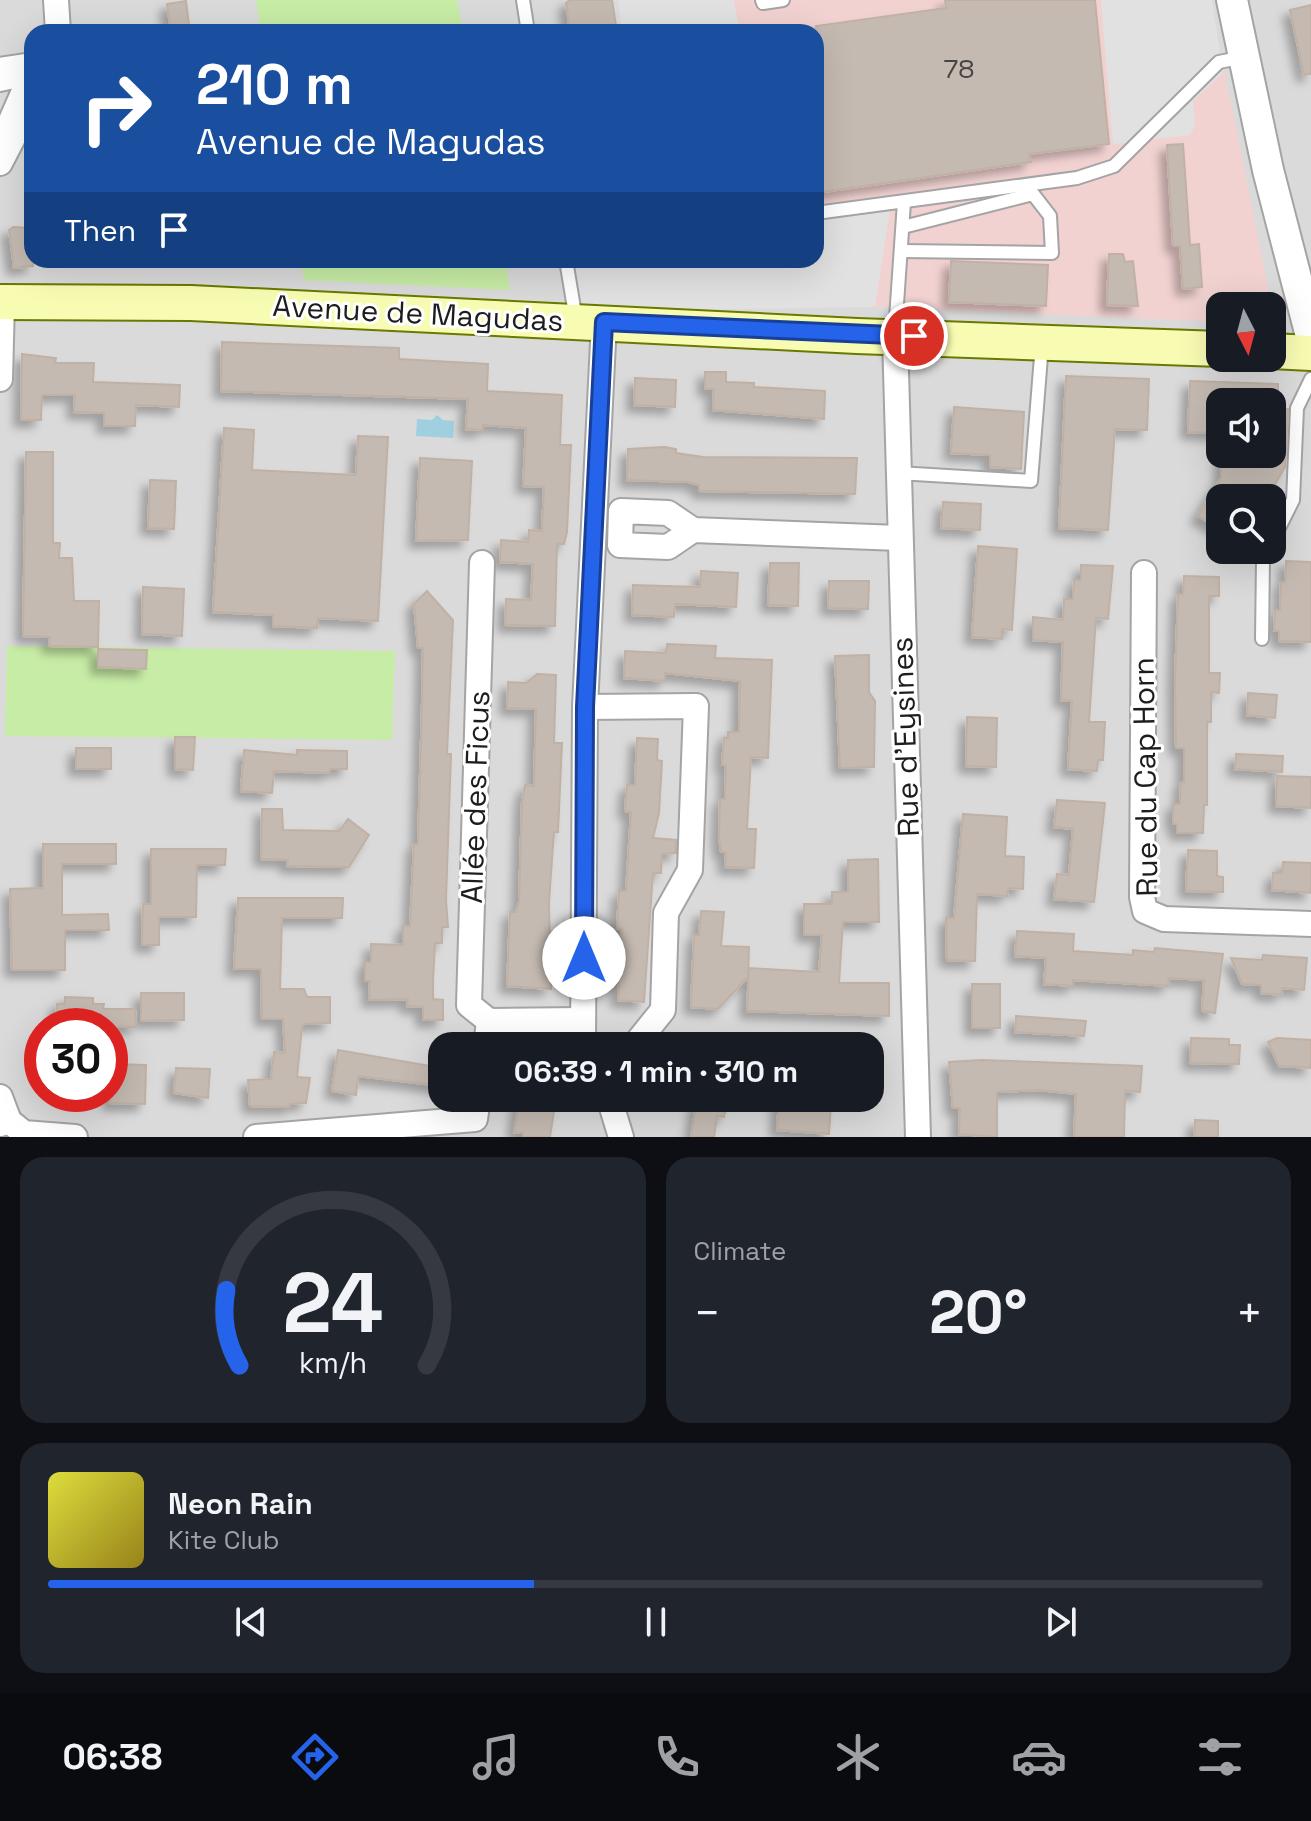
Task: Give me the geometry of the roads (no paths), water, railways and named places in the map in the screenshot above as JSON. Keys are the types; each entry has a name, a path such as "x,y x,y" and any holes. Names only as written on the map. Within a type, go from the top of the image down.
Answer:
{"main road":[{"name":"Avenue de Magudas","path":"1,302 191,303 1206,348"},
{"path":"1286,352 1311,353"}],"street":[{"path":"56,0 58,24"},
{"path":"1232,0 1311,336"},
{"path":"0,70 24,66"},
{"path":"0,82 19,78 23,86 0,138"},
{"path":"0,163 24,116"},
{"path":"0,379 1,302"},
{"path":"583,1032 590,321"},
{"name":"Rue d'Eysines","path":"895,336 918,1137"},
{"path":"693,530 899,538"},
{"name":"Allée des Ficus","path":"482,563 469,1005 489,1021"},
{"name":"Rue du Cap Horn","path":"1144,573 1142,897 1145,911 1164,919 1311,924"},
{"path":"585,707 696,706 690,870 666,913 663,1010 645,1032"},
{"path":"488,1032 489,1021 583,1020"},
{"path":"0,1097 4,1122 24,1133 75,1137"},
{"path":"256,1137 386,1132 475,1119 476,1112"},
{"path":"613,1112 621,1137"}],"lane":[{"path":"523,0 527,24"},
{"path":"762,0 783,0"},
{"path":"824,212 1077,178 1114,166 1219,62 1244,57"},
{"path":"902,251 1052,253 1050,216 1033,194 903,227"},
{"path":"895,336 904,202"},
{"path":"569,268 590,321"},
{"path":"898,473 1031,481 1042,340"},
{"path":"1286,514 1293,500 1297,408 1311,379"},
{"path":"1262,639 1263,564"}],"water":[{"path":"437,415 443,420 454,421 453,438 416,436 417,419 432,420"}]}
